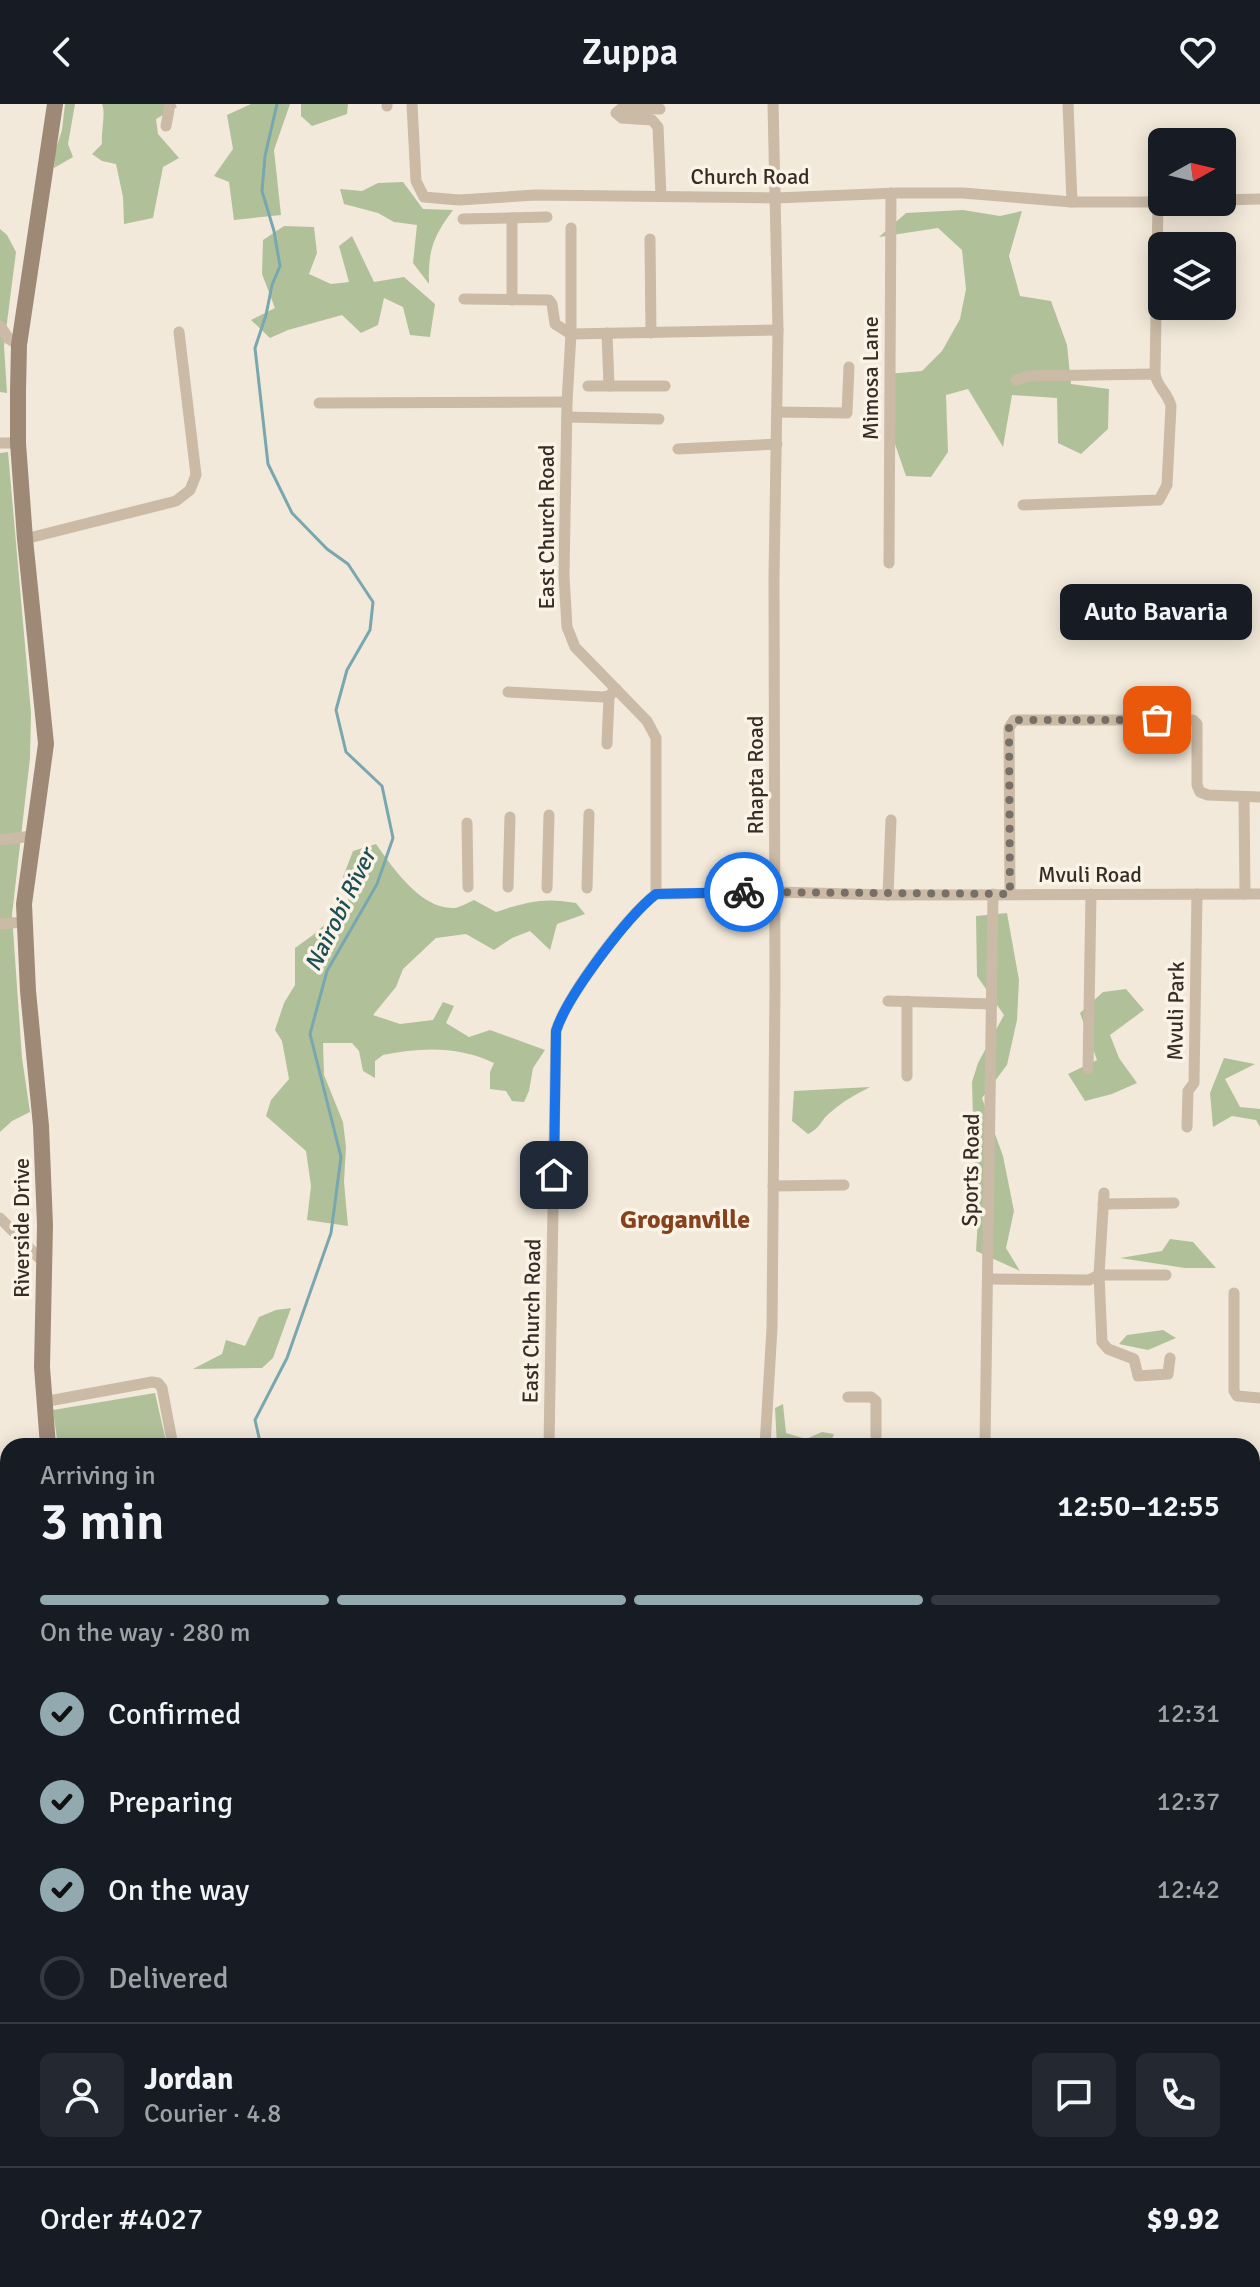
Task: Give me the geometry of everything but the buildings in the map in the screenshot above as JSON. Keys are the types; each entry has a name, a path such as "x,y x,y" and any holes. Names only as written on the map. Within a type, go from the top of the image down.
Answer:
{"street":[{"name":"Riverside Drive","path":"47,1438 43,1402 45,1225 39,1081 24,922 32,836 46,744 18,443 19,345 55,104"},
{"path":"166,126 170,104"},
{"name":"Church Road","path":"412,104 416,181 424,197 459,200 535,195 776,198 963,193 1072,202 1148,202"},
{"name":"Rhapta Road","path":"765,1438 772,1328 776,892 774,654 778,330 773,104"},
{"path":"1068,104 1072,202"},
{"path":"660,109 622,108 616,113 622,118 652,120 658,127 661,196"},
{"name":"Mimosa Lane","path":"889,563 891,193"},
{"path":"1236,200 1260,199"},
{"path":"1023,505 1159,500 1167,485 1171,430 1169,395 1156,382 1155,374 1158,216"},
{"path":"463,219 547,217"},
{"path":"512,218 512,300"},
{"name":"East Church Road","path":"549,1438 556,1031 564,1011 629,918 656,894 656,738 647,721 612,692 575,647 567,627 564,592 571,228"},
{"path":"650,239 651,333"},
{"path":"464,299 549,300 555,324 571,334 778,330"},
{"path":"0,326 9,339 19,345"},
{"path":"25,539 176,501 190,490 196,475 179,332"},
{"path":"607,333 609,386"},
{"path":"777,412 847,413 849,367"},
{"path":"1016,380 1059,375 1155,374"},
{"path":"588,386 665,386"},
{"path":"319,403 567,402"},
{"path":"567,417 659,419"},
{"path":"0,443 18,443"},
{"path":"678,449 777,444"},
{"path":"508,692 612,692 607,744"},
{"path":"1010,894 1009,728 1014,720 1193,720 1198,730 1198,790 1208,795 1260,797"},
{"path":"1244,797 1245,894"},
{"path":"587,888 589,814"},
{"path":"547,888 549,815"},
{"path":"508,887 510,817"},
{"path":"888,895 891,820"},
{"path":"467,823 468,887"},
{"path":"0,840 32,836"},
{"path":"656,894 776,892"},
{"name":"Mvuli Road","path":"776,892 888,895 1260,894"},
{"name":"Sports Road","path":"985,1438 993,894"},
{"path":"1088,1069 1091,894"},
{"name":"Mvuli Park","path":"1187,1127 1188,1091 1194,1083 1197,894"},
{"path":"0,924 24,922"},
{"path":"888,1001 992,1004"},
{"path":"907,1001 907,1076"},
{"path":"773,1186 844,1185"},
{"path":"1170,1358 1168,1374 1138,1376 1134,1359 1104,1346 1100,1329 1099,1275 1104,1198 1174,1203"},
{"path":"0,1218 44,1263"},
{"path":"989,1279 1089,1280 1099,1275 1166,1275"},
{"path":"1234,1293 1234,1391 1237,1396 1260,1398"},
{"path":"43,1402 158,1383 162,1388 171,1438"},
{"path":"848,1397 871,1397 876,1401 876,1438"}],"green space":[{"path":"65,104 75,104 68,144 73,157 54,168 55,152"},
{"path":"102,104 175,104 177,107 156,119 158,134 179,158 163,167 153,218 124,224 123,197 116,164 102,161 92,154 102,144"},
{"path":"251,104 290,104 274,150 281,215 234,220 229,182 214,176 233,149 227,115"},
{"path":"301,104 348,104 347,114 312,126 301,116"},
{"path":"403,182 423,209 453,210 433,244 429,284 413,263 417,225 394,222 378,213 344,204 340,189 362,191 378,183"},
{"path":"963,210 1000,216 1022,211 1009,256 1020,296 1051,301 1067,345 1071,384 1109,389 1108,429 1081,454 1058,443 1057,398 1012,395 1003,447 968,389 946,395 948,452 931,477 906,476 895,444 887,374 922,371 942,351 960,319 966,289 962,250 938,228 879,237 906,213"},
{"path":"284,226 314,227 317,253 309,274 331,284 349,282 339,246 352,236 374,282 404,277 435,304 430,337 410,335 403,307 384,298 378,325 361,333 342,315 270,338 251,320 275,308 262,274 263,240"},
{"path":"0,229 16,252 4,346 7,393 0,392"},
{"path":"8,452 31,713 30,758 12,915 22,1058 30,1112 12,1121 0,1132 0,453"},
{"path":"376,844 409,886 443,907 455,908 474,900 496,912 526,903 554,900 576,903 585,914 557,924 550,950 530,931 494,950 466,934 436,938 403,969 396,987 373,1015 400,1024 433,1020 443,1002 454,1006 446,1023 469,1037 490,1030 545,1050 533,1068 524,1102 512,1101 506,1091 490,1089 490,1072 494,1063 481,1057 454,1051 426,1050 383,1055 375,1061 375,1078 363,1071 359,1051 352,1043 323,1043 324,1075 343,1122 348,1226 307,1220 311,1186 306,1151 266,1116 271,1100 289,1079 282,1041 275,1030 284,1003 295,985 295,948 349,903 343,877 353,851"},
{"path":"1007,913 1019,980 1017,1020 1007,1065 982,1098 1003,1156 1014,1211 1006,1248 1020,1271 976,1251 979,1201 972,1082 978,1063 1004,1015 977,976 976,916"},
{"path":"1126,989 1144,1010 1110,1035 1119,1058 1137,1083 1085,1101 1068,1074 1097,1060 1080,1013 1103,992"},
{"path":"1224,1058 1255,1064 1225,1079 1240,1107 1260,1109 1260,1127 1256,1120 1232,1116 1213,1127 1210,1093"},
{"path":"870,1087 840,1104 808,1134 792,1121 794,1091"},
{"path":"1170,1239 1193,1242 1216,1268 1185,1268 1120,1258 1162,1251"},
{"path":"291,1308 273,1358 262,1368 193,1369 222,1354 226,1340 245,1346 259,1317"},
{"path":"1163,1330 1176,1338 1148,1350 1119,1344 1127,1335"},
{"path":"155,1393 165,1438 57,1438 53,1410"},
{"path":"783,1404 786,1433 803,1438 777,1438 775,1408"},
{"path":"822,1432 834,1434 832,1438 808,1438"}],"waterway":[{"name":"Nairobi River","path":"259,1438 255,1420 287,1358 331,1233 341,1157 310,1034 327,971 377,884 393,838 382,786 346,752 336,710 347,670 370,630 373,602 348,564 327,549 292,513 268,464 255,348 280,266 262,191 265,156 277,104"}],"way so far":[{"path":"744,892 1010,894 1009,728 1014,720 1157,720"}],"place":[{"name":"Auto Bavaria","path":"1157,720"}],"district":[{"name":"Groganville","path":"685,1219"}],"route":[{"path":"554,1175 556,1031 564,1011 629,918 656,894 744,892"}]}
